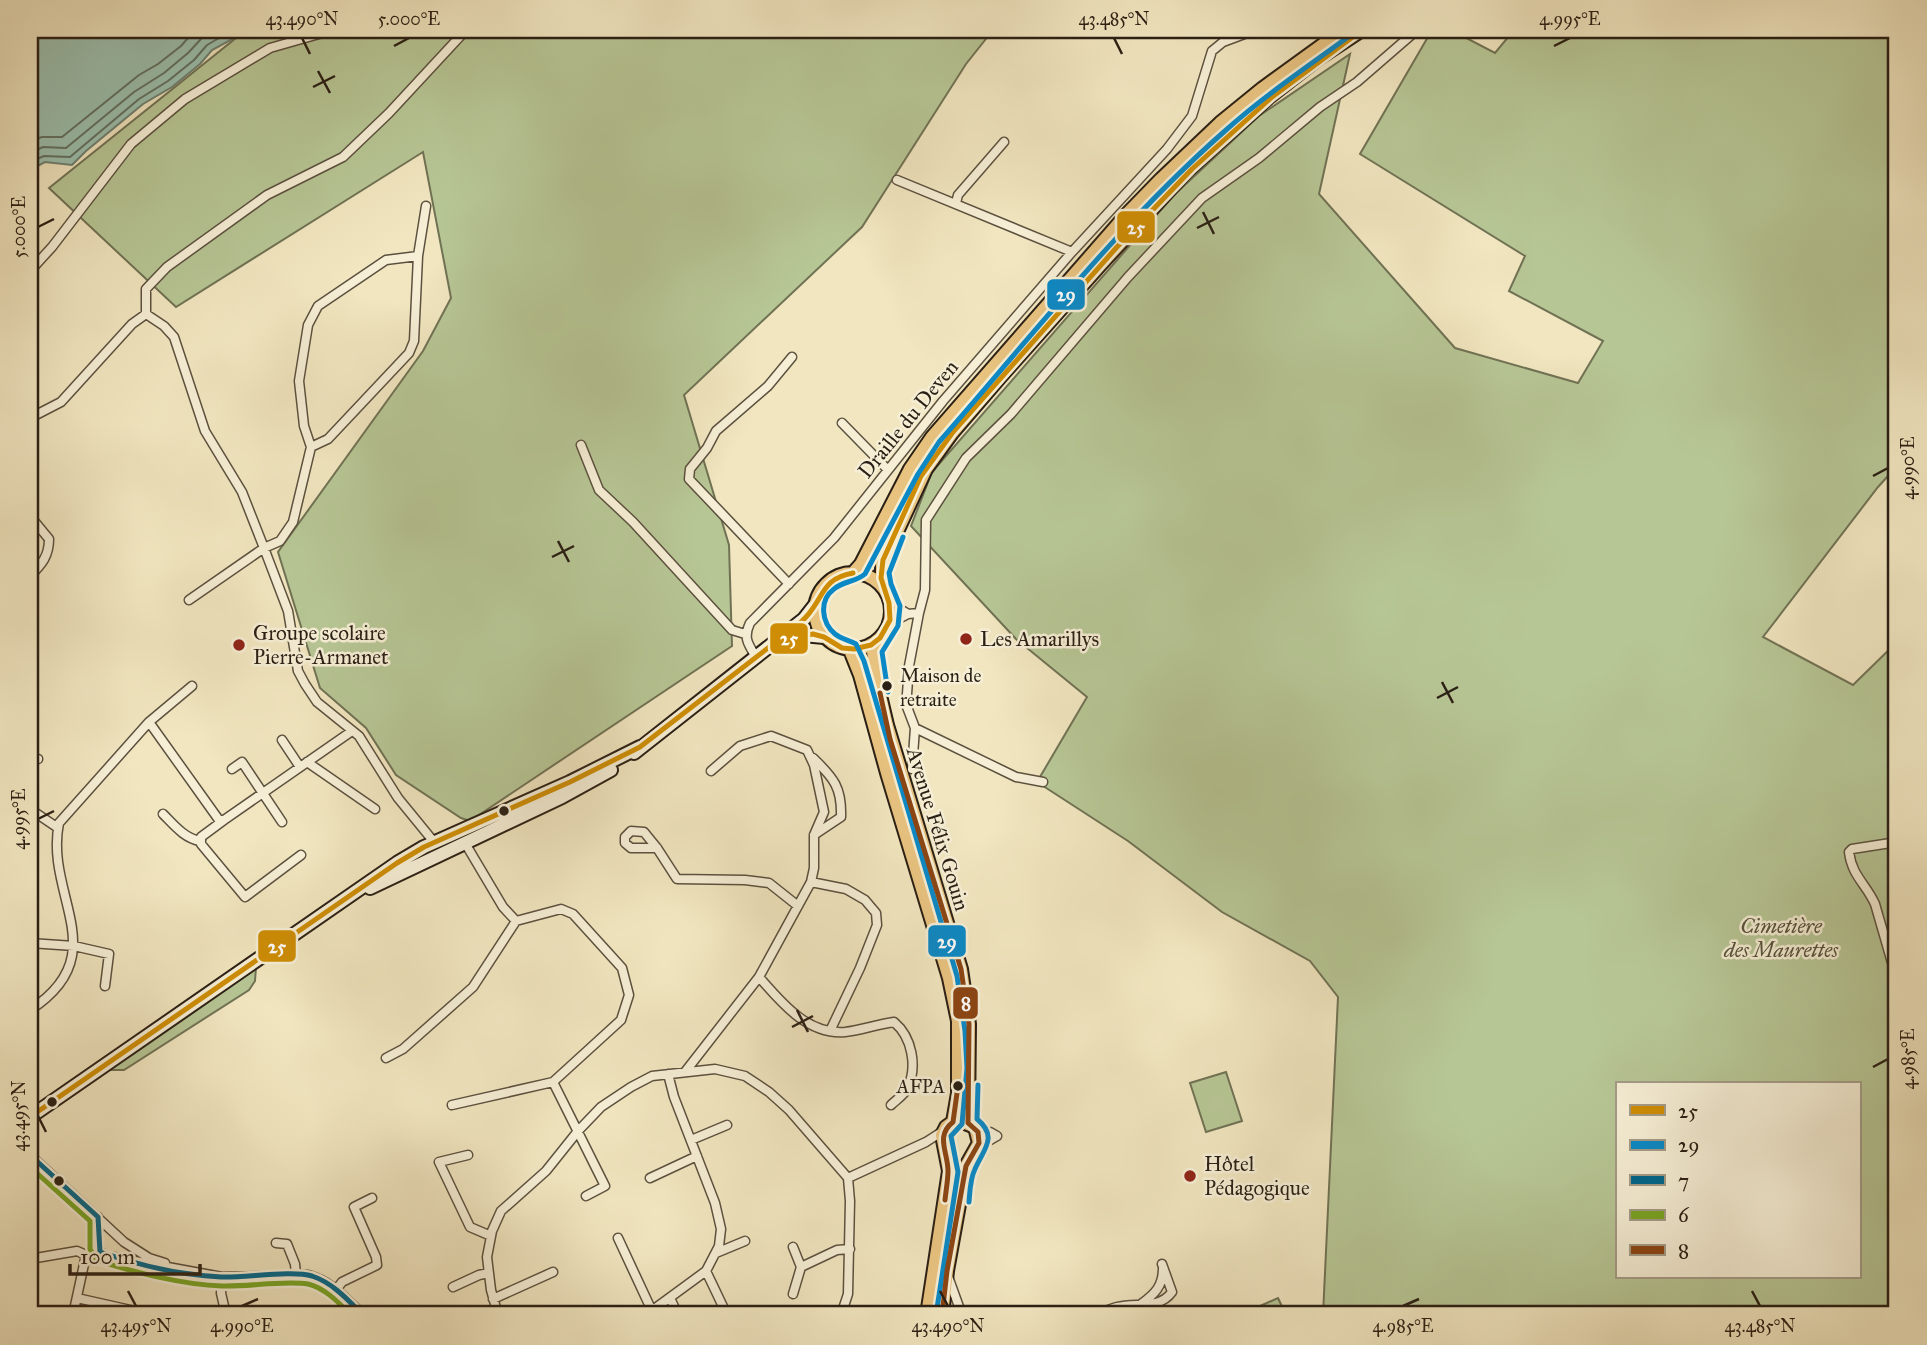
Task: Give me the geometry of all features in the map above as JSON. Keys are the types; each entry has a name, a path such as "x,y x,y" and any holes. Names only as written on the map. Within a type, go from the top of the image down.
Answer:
{"main road":[{"path":"853,573 861,564 910,469 932,437 1127,215 1220,123 1272,81 1343,30"},
{"path":"881,586 881,564 926,469 952,433 1001,376 1187,171 1268,98 1319,58 1362,30"},
{"path":"853,573 869,577 881,586 890,603 889,624 879,639 866,647 850,650 836,646 824,636 816,622 815,605 817,596 828,582 844,574 853,573"},
{"path":"30,1117 368,882 429,849 464,839 592,782 630,757 777,641 804,619 815,605"},
{"path":"777,641 803,635 824,636"},
{"name":"Avenue Félix Gouin","path":"879,639 873,649 875,674 887,725 961,969 968,1004 975,1151 966,1166 942,1315"},
{"name":"Avenue Félix Gouin","path":"850,650 860,675 949,978 958,1032 957,1093 945,1149 949,1171 927,1315"},
{"path":"948,1126 973,1127"},
{"path":"945,1149 961,1159 975,1151"}],"street":[{"path":"30,271 131,144 185,99 270,48 318,34 323,30"},
{"path":"146,314 146,289 167,267 267,195 344,157 466,30"},
{"name":"Draille du Deven","path":"745,634 750,623 834,538 943,401 1072,252 1167,149 1192,116 1212,51 1223,42 1255,30"},
{"path":"912,769 915,728 907,708 907,694 909,666 925,590 926,520 967,458 1011,414 1128,277 1202,198 1259,158 1320,107 1357,82 1417,30"},
{"path":"956,203 958,195 1004,142"},
{"path":"897,180 1072,252"},
{"path":"311,447 328,439 409,353 414,341 418,256 426,206"},
{"path":"189,600 264,548 280,541 293,522 311,447 304,426 299,382 308,324 318,306 386,260 418,256"},
{"path":"30,418 61,402 132,324 146,314"},
{"path":"146,314 164,326 174,337 205,430 242,492 288,611 298,671 317,702 359,736 429,849"},
{"path":"789,584 689,479 690,469 707,448 716,431 768,386 792,357"},
{"path":"842,423 888,470"},
{"path":"581,445 599,491 633,522 732,630 745,634 756,657"},
{"path":"30,516 49,539 49,550 44,562 30,576"},
{"path":"890,603 908,614"},
{"path":"889,624 908,614 919,613"},
{"path":"30,1010 59,986 69,968 74,946 74,932 57,865 59,823 149,722 192,686"},
{"path":"149,722 215,816 224,820"},
{"path":"915,728 1016,777 1043,782"},
{"path":"200,841 201,837 224,820 352,731"},
{"path":"685,1072 759,977 798,906 811,881 814,868 814,835 824,813 814,765 807,750 771,736 740,746 711,771"},
{"path":"282,740 303,765 375,809"},
{"path":"810,755 831,774 842,796 841,817 814,835"},
{"path":"232,769 242,762 282,822"},
{"path":"30,809 58,828"},
{"path":"163,814 182,833 200,841 245,897 302,855"},
{"path":"464,839 503,907 516,921"},
{"path":"1897,842 1852,849 1849,852 1859,882 1870,892 1875,904 1897,980"},
{"path":"657,848 677,879 769,883 798,906"},
{"path":"811,881 846,889 865,900 876,913 877,925 830,1031"},
{"path":"386,1058 403,1049 473,987 516,921 561,909 573,914 622,968 629,995 621,1020 553,1082 452,1105"},
{"path":"30,943 74,946 109,954 105,986"},
{"path":"759,977 786,1007 808,1024 842,1032 894,1022 905,1031 911,1050 911,1073 906,1090 891,1105"},
{"path":"498,1315 487,1257 491,1236 501,1211 546,1171 601,1107 631,1087 652,1076 715,1069 745,1076 769,1092 789,1110 848,1178 848,1294 841,1315"},
{"path":"618,1238 649,1313 706,1271 716,1253 721,1229 715,1203 674,1097 668,1074"},
{"path":"553,1082 605,1186 586,1196"},
{"path":"691,1140 727,1125"},
{"path":"848,1178 926,1142 948,1126"},
{"path":"926,1142 945,1149"},
{"path":"30,1155 122,1240 149,1258 201,1275"},
{"path":"468,1155 439,1163 470,1227 491,1236"},
{"path":"650,1178 697,1156"},
{"path":"336,1290 342,1282 377,1265 376,1256 354,1207 372,1198"},
{"path":"98,1217 99,1249"},
{"path":"99,1249 100,1237 115,1232"},
{"path":"111,1256 124,1251 122,1240"},
{"path":"716,1253 745,1241"},
{"path":"276,1243 287,1244 295,1264 296,1275"},
{"path":"793,1247 801,1267 793,1294"},
{"path":"30,1259 77,1251 86,1255 99,1249"},
{"path":"99,1249 111,1256 201,1275 296,1275 318,1278 336,1290 363,1315"},
{"path":"801,1267 837,1250 850,1249"},
{"path":"73,1315 86,1255"},
{"path":"1095,1315 1119,1306 1141,1304 1160,1302 1172,1292 1162,1264 1161,1284 1156,1292 1141,1304"},
{"path":"706,1271 727,1315"},
{"path":"947,1271 962,1315"},
{"path":"493,1299 552,1272"},
{"path":"453,1287 489,1273"},
{"path":"222,1277 221,1293 226,1315"},
{"path":"76,1298 135,1311 134,1315"},
{"path":"670,1298 678,1315"}],"green space":[{"path":"246,30 993,30 966,64 862,227 684,395 729,545 732,646 470,821 461,818 396,775 366,728 320,688 278,552 423,351 451,298 423,152 176,307 49,188"},
{"name":"Cimetière des Maurettes","path":"1432,30 1451,30 1495,53 1514,30 1897,30 1897,466 1763,637 1853,685 1897,642 1897,1315 1323,1315 1338,997 1310,961 1222,912 1128,841 1037,782 1087,697 1016,639 911,526 932,472 1173,196 1259,116 1350,54 1319,194 1455,348 1578,383 1603,341 1509,291 1525,256 1360,154"},
{"path":"256,967 255,981 249,990 124,1070 109,1070"},
{"path":"1226,1072 1242,1121 1206,1132 1190,1083"},
{"path":"1278,1298 1286,1315 1240,1315"}],"water":[{"path":"30,30 241,30 238,36 212,50 200,64 172,87 143,104 72,165 45,162 30,170"}],"transit line":[{"name":"25","path":"30,1117 397,863 424,847 570,782 640,747 777,641 813,634 842,648 854,649 871,645 880,638 890,620 889,603 881,578 883,560 921,476 953,432 1117,247 1192,169 1272,97 1362,30"},
{"name":"29","path":"936,1315 958,1172 951,1136 962,1124 967,1068 957,976 864,661 856,644 837,636 830,629 824,605 829,594 838,586 865,574 918,474 939,442 1113,241 1226,130 1348,37"},
{"name":"29","path":"888,692 882,652 898,626 900,606 889,573 903,537"},
{"name":"25","path":"776,642 806,617 829,584 853,573"},
{"name":"8","path":"880,693 890,739 961,969 969,1024 968,1123 978,1132 979,1143 966,1166 942,1315"},
{"name":"29","path":"969,1202 972,1177 988,1138 984,1126 977,1119 978,1085"},
{"name":"8","path":"945,1200 948,1171 944,1139 953,1122 958,1086"},
{"name":"7","path":"30,1155 98,1217 100,1252 160,1269 206,1276 312,1276 333,1287 363,1315"},
{"name":"6","path":"30,1167 90,1221 90,1249 96,1260 158,1277 207,1285 308,1284 326,1292 351,1315"}],"place":[{"name":"Les Amarillys","path":"966,639"},
{"name":"Groupe scolaire Pierre-Armanet","path":"239,645"},
{"name":"Maison de retraite","path":"887,686"},
{"name":"AFPA","path":"958,1086"},
{"name":"Hôtel Pédagogique","path":"1190,1176"}]}
